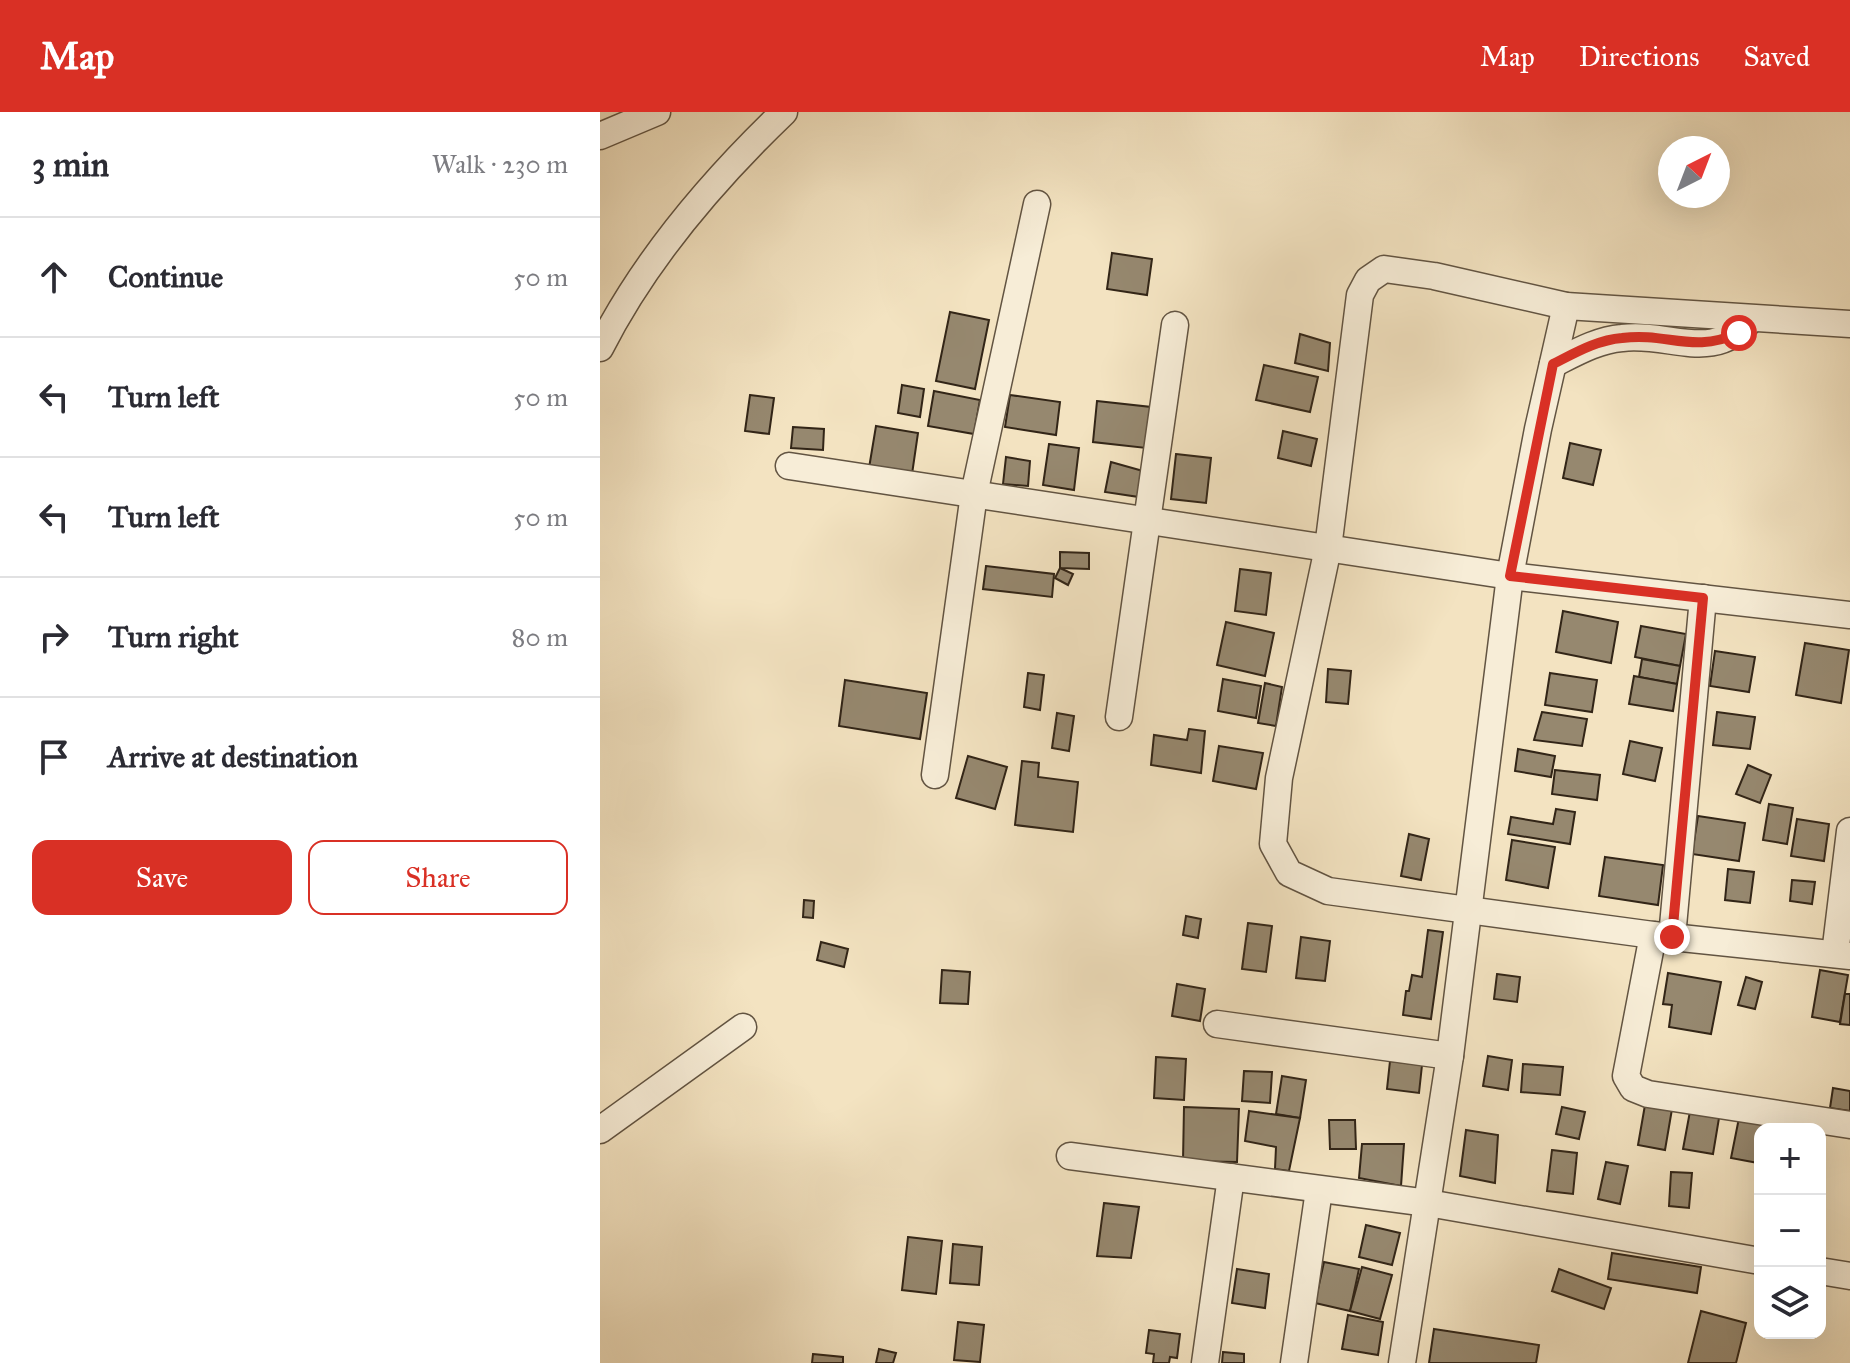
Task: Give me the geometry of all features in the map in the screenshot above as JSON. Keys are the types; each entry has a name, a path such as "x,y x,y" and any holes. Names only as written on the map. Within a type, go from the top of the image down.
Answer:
{"street":[{"path":"600,136 657,112"},
{"path":"600,348 656,256 741,154 784,112"},
{"path":"935,775 974,494 1037,204"},
{"path":"1850,324 1566,306 1384,269 1368,280 1360,295 1328,548 1279,778 1273,844 1289,873 1328,891 1662,936 1842,955 1850,831"},
{"path":"1402,1363 1450,1056 1510,576 1566,306"},
{"path":"1553,364 1589,346 1621,338 1648,337 1711,343 1739,333 1751,319"},
{"path":"1119,717 1175,325"},
{"path":"789,466 1510,576 1850,615"},
{"path":"1703,598 1662,936 1626,1076 1633,1088 1648,1094 1850,1125"},
{"path":"1217,1024 1450,1056"},
{"path":"600,1130 743,1027"},
{"path":"1070,1156 1428,1203 1754,1260"},
{"path":"1205,1363 1231,1177"},
{"path":"1294,1363 1319,1190"},
{"path":"1826,1272 1850,1276"}],"building":[{"path":"1112,253 1152,259 1147,295 1107,289"},
{"path":"950,312 989,320 975,389 936,381"},
{"path":"1300,334 1330,343 1328,371 1295,363"},
{"path":"1264,365 1318,377 1310,412 1256,400"},
{"path":"902,385 924,389 920,417 898,413"},
{"path":"934,391 980,400 974,434 928,426"},
{"path":"750,395 774,398 769,434 745,431"},
{"path":"1010,395 1060,402 1056,435 1005,427"},
{"path":"1097,401 1151,407 1146,448 1093,442"},
{"path":"876,426 918,433 911,481 868,474"},
{"path":"793,427 824,429 823,450 791,448"},
{"path":"1283,431 1317,439 1311,466 1278,458"},
{"path":"1570,443 1601,450 1593,485 1563,478"},
{"path":"1049,444 1079,448 1074,490 1043,485"},
{"path":"1176,454 1211,458 1206,503 1171,499"},
{"path":"1006,457 1030,461 1028,486 1003,484"},
{"path":"1111,462 1143,471 1139,497 1105,492"},
{"path":"1060,552 1089,553 1089,569 1060,568"},
{"path":"986,566 1054,574 1052,597 983,589"},
{"path":"1060,568 1073,574 1068,585 1055,578"},
{"path":"1240,569 1271,573 1266,615 1235,611"},
{"path":"1563,611 1618,622 1611,663 1556,652"},
{"path":"1226,622 1274,633 1265,676 1217,665"},
{"path":"1641,626 1686,634 1680,666 1635,657"},
{"path":"1805,643 1849,650 1841,703 1796,695"},
{"path":"1715,651 1755,657 1749,692 1710,686"},
{"path":"1642,659 1680,666 1677,684 1639,677"},
{"path":"1328,669 1351,671 1348,704 1326,702"},
{"path":"1028,673 1044,675 1040,710 1024,707"},
{"path":"1550,673 1597,680 1592,712 1545,705"},
{"path":"1634,676 1677,684 1673,711 1629,704"},
{"path":"1223,679 1261,686 1256,718 1218,711"},
{"path":"845,680 927,693 920,739 839,726"},
{"path":"1265,683 1282,687 1276,726 1258,723"},
{"path":"1542,712 1587,719 1582,746 1534,740"},
{"path":"1717,712 1755,717 1750,749 1713,745"},
{"path":"1057,713 1074,716 1069,751 1052,748"},
{"path":"1189,729 1205,731 1201,773 1151,765 1154,735 1187,740"},
{"path":"1630,741 1662,748 1655,781 1623,774"},
{"path":"1219,746 1263,753 1256,789 1213,781"},
{"path":"1518,749 1555,756 1551,777 1515,771"},
{"path":"968,756 1007,767 995,809 956,798"},
{"path":"1022,761 1039,763 1038,777 1078,782 1073,832 1015,825"},
{"path":"1748,765 1771,775 1760,803 1736,794"},
{"path":"1555,770 1600,775 1597,800 1552,794"},
{"path":"1769,804 1793,808 1787,844 1763,840"},
{"path":"1556,809 1575,812 1570,844 1508,834 1511,817 1553,824"},
{"path":"1698,816 1745,823 1739,861 1692,854"},
{"path":"1797,819 1829,824 1824,861 1791,856"},
{"path":"1409,834 1429,839 1421,880 1401,876"},
{"path":"1512,840 1555,847 1548,888 1506,880"},
{"path":"1605,857 1663,865 1658,905 1599,896"},
{"path":"1728,869 1754,872 1750,903 1725,900"},
{"path":"1792,880 1815,882 1812,904 1790,901"},
{"path":"804,900 814,901 813,918 803,917"},
{"path":"1186,916 1201,919 1198,938 1183,935"},
{"path":"1248,923 1272,926 1266,972 1242,969"},
{"path":"1428,930 1443,932 1431,1019 1403,1015 1412,975 1422,977"},
{"path":"1301,937 1330,941 1325,981 1296,978"},
{"path":"821,942 848,949 844,967 817,960"},
{"path":"942,970 970,972 968,1004 940,1003"},
{"path":"1820,970 1848,975 1840,1022 1812,1017"},
{"path":"1668,973 1721,982 1711,1034 1669,1027 1672,1005 1663,1004"},
{"path":"1497,974 1520,977 1517,1002 1494,999"},
{"path":"1746,977 1762,982 1755,1009 1738,1005"},
{"path":"1177,984 1205,989 1200,1021 1172,1016"},
{"path":"1845,994 1850,994 1850,1025 1840,1024"},
{"path":"1488,1056 1512,1060 1508,1090 1483,1086"},
{"path":"1156,1057 1186,1059 1184,1100 1154,1098"},
{"path":"1390,1061 1422,1065 1419,1093 1387,1089"},
{"path":"1523,1064 1563,1067 1560,1095 1521,1092"},
{"path":"1244,1071 1272,1072 1270,1103 1242,1101"},
{"path":"1282,1076 1306,1080 1300,1118 1276,1114"},
{"path":"1833,1088 1850,1091 1850,1111 1830,1108"},
{"path":"1645,1105 1672,1109 1665,1150 1638,1145"},
{"path":"1691,1106 1720,1112 1713,1154 1683,1149"},
{"path":"1184,1107 1239,1109 1237,1162 1183,1161"},
{"path":"1562,1107 1585,1112 1579,1139 1556,1134"},
{"path":"1249,1111 1300,1118 1289,1171 1275,1169 1276,1147 1245,1141"},
{"path":"1739,1118 1765,1123 1754,1123 1754,1162 1731,1158"},
{"path":"1329,1120 1355,1120 1356,1149 1330,1149"},
{"path":"1466,1130 1498,1135 1495,1183 1460,1176"},
{"path":"1362,1144 1404,1144 1401,1186 1359,1178"},
{"path":"1552,1150 1577,1153 1573,1194 1547,1191"},
{"path":"1606,1162 1628,1166 1620,1204 1598,1199"},
{"path":"1671,1172 1692,1173 1689,1208 1669,1206"},
{"path":"1104,1203 1139,1207 1131,1258 1097,1256"},
{"path":"1366,1225 1400,1233 1392,1265 1359,1257"},
{"path":"908,1237 942,1241 936,1294 902,1290"},
{"path":"953,1244 982,1247 979,1285 950,1283"},
{"path":"1612,1253 1701,1267 1697,1293 1608,1279"},
{"path":"1324,1262 1359,1269 1350,1311 1315,1303"},
{"path":"1362,1267 1392,1275 1380,1319 1350,1311"},
{"path":"1237,1269 1269,1274 1265,1308 1232,1303"},
{"path":"1559,1269 1611,1288 1604,1309 1552,1291"},
{"path":"1701,1311 1746,1323 1736,1363 1688,1363"},
{"path":"1348,1315 1383,1322 1378,1355 1342,1349"},
{"path":"958,1322 984,1325 980,1362 954,1360"},
{"path":"1434,1329 1539,1345 1536,1363 1429,1363"},
{"path":"1149,1330 1180,1334 1177,1358 1170,1357 1169,1363 1153,1363 1154,1354 1146,1353"},
{"path":"879,1349 896,1353 893,1363 876,1363"},
{"path":"1223,1352 1244,1354 1244,1363 1222,1363"},
{"path":"813,1354 843,1357 843,1363 812,1363"}],"route":[{"path":"1672,937 1703,598 1510,576 1553,364 1589,346 1621,338 1648,337 1685,343 1711,343 1739,333"}]}
